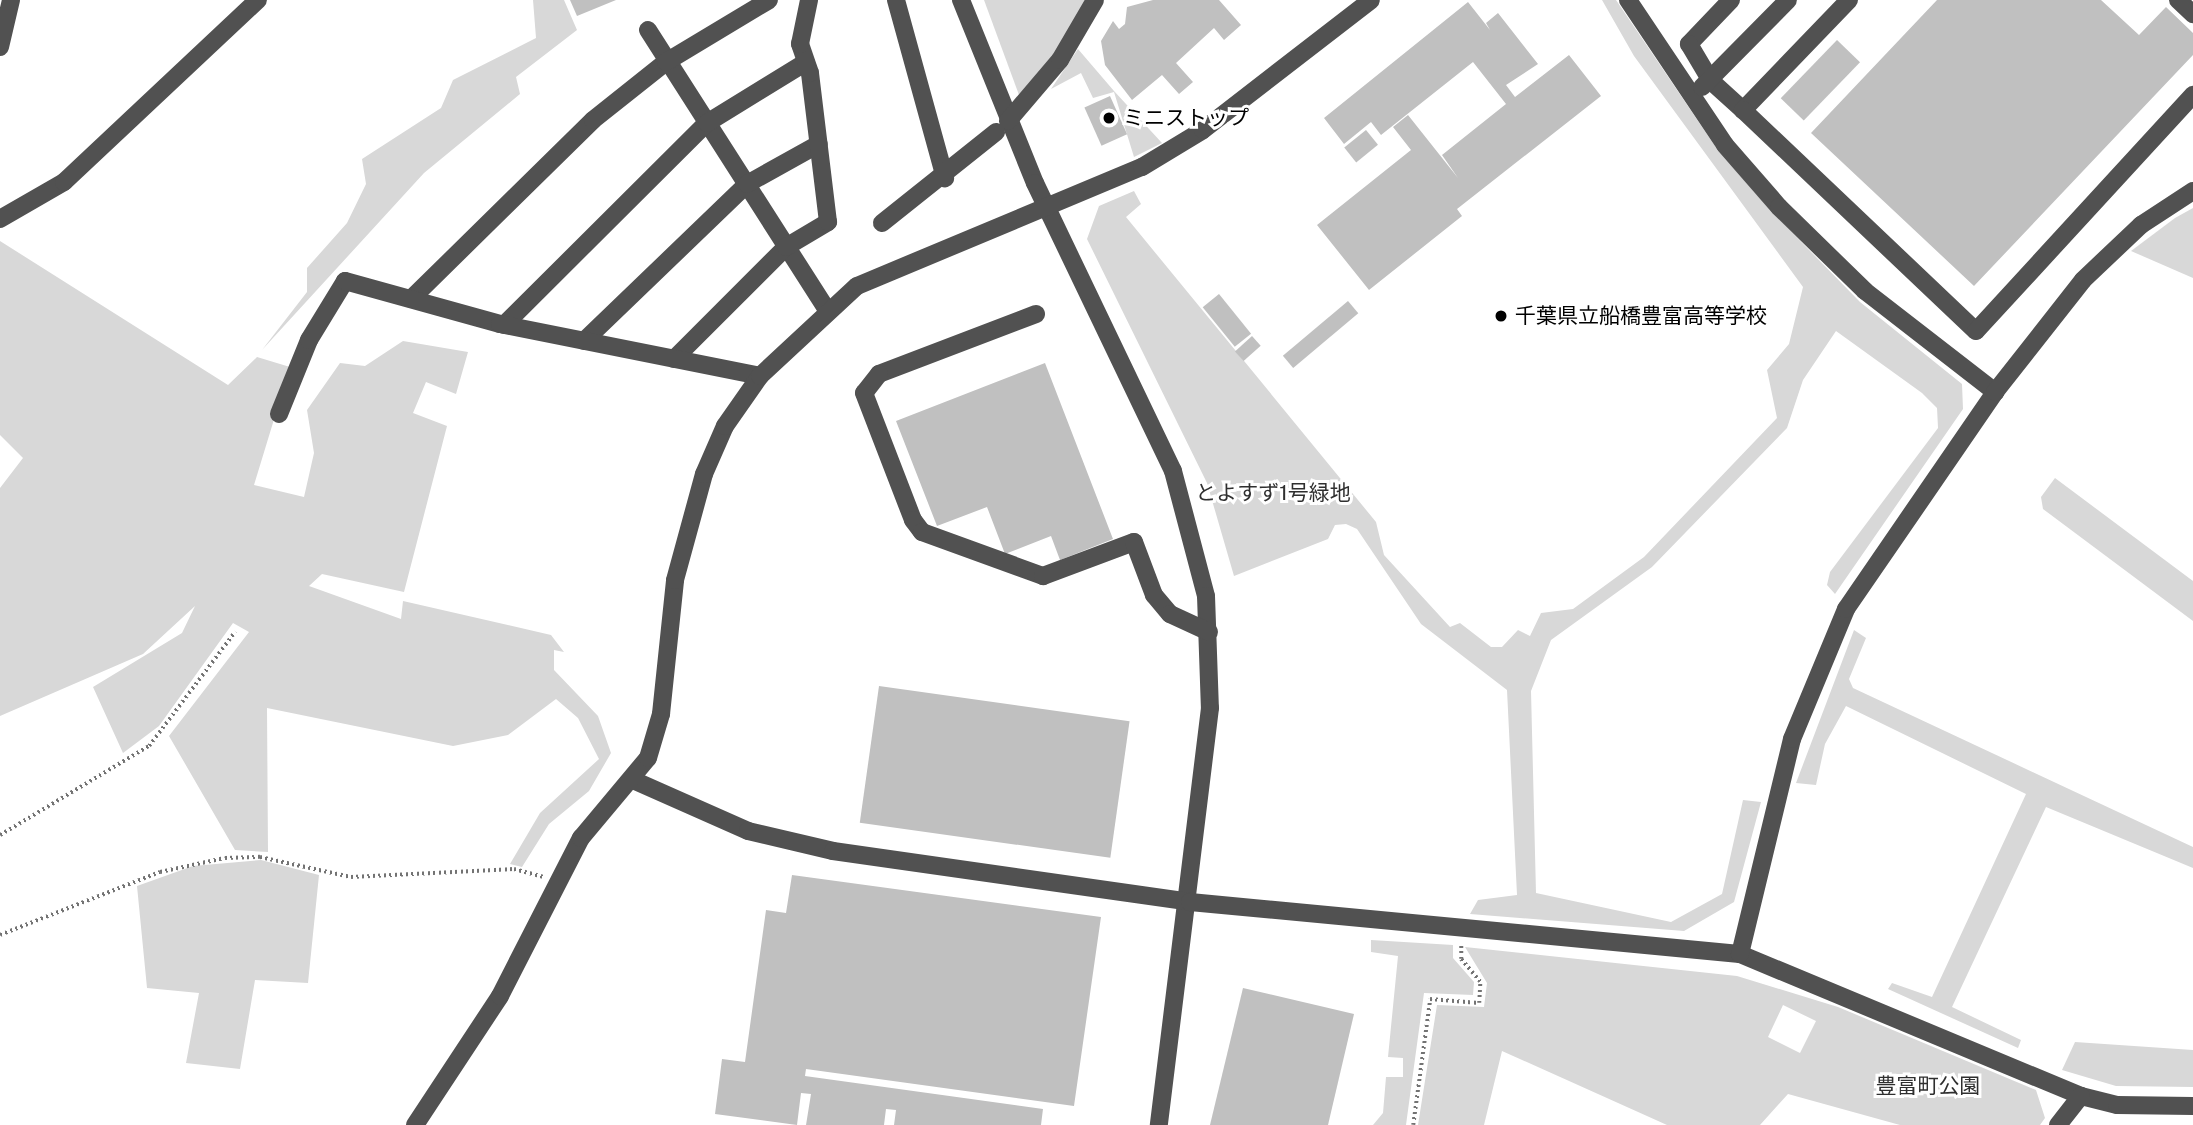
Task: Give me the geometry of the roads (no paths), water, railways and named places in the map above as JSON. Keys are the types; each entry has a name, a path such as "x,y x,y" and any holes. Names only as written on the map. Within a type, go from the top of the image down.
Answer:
{"street":[{"path":"0,47 11,0"},
{"path":"0,219 64,182 134,109 258,0"},
{"path":"411,299 593,120 667,62 769,0"},
{"path":"674,359 786,247 828,222 806,62 800,44 809,0"},
{"path":"896,0 945,178"},
{"path":"961,0 1002,127 1047,208 1173,471 1200,561 1209,632 1210,708 1190,902 1159,1125"},
{"path":"882,223 945,178 1002,127 1060,60 1095,0"},
{"path":"415,1125 500,996 555,880 581,838 633,780 655,740 675,580 704,474 725,426 760,376 857,286 1047,208 1171,150 1371,0"},
{"path":"1628,0 1690,96 1821,250 1995,392"},
{"path":"1731,0 1689,44 1711,81 1976,331 2193,95"},
{"path":"1690,96 1711,81 1788,0"},
{"path":"1743,110 1849,0"},
{"path":"2178,0 2193,14"},
{"path":"648,30 828,312"},
{"path":"504,325 707,123 806,62"},
{"path":"584,341 747,184 819,145"},
{"path":"1740,954 1792,739 1828,646 1871,566 1995,392 2102,260 2193,191"},
{"path":"279,414 309,340 345,281 504,325 760,376"},
{"path":"1036,314 879,374 864,393 913,520 922,532 1043,576 1134,542 1154,595 1170,614 1209,632"},
{"path":"633,780 706,815 789,842 1190,902 1740,954 2081,1096 2117,1105 2193,1106"},
{"path":"2058,1125 2081,1096"}],"place":[{"name":"ミニストップ","path":"1109,118"},
{"name":"千葉県立船橋豊富高等学校","path":"1501,316"}],"park label":[{"name":"とよすず1号緑地","path":"1273,493"},
{"name":"豊富町公園","path":"1928,1086"}]}
